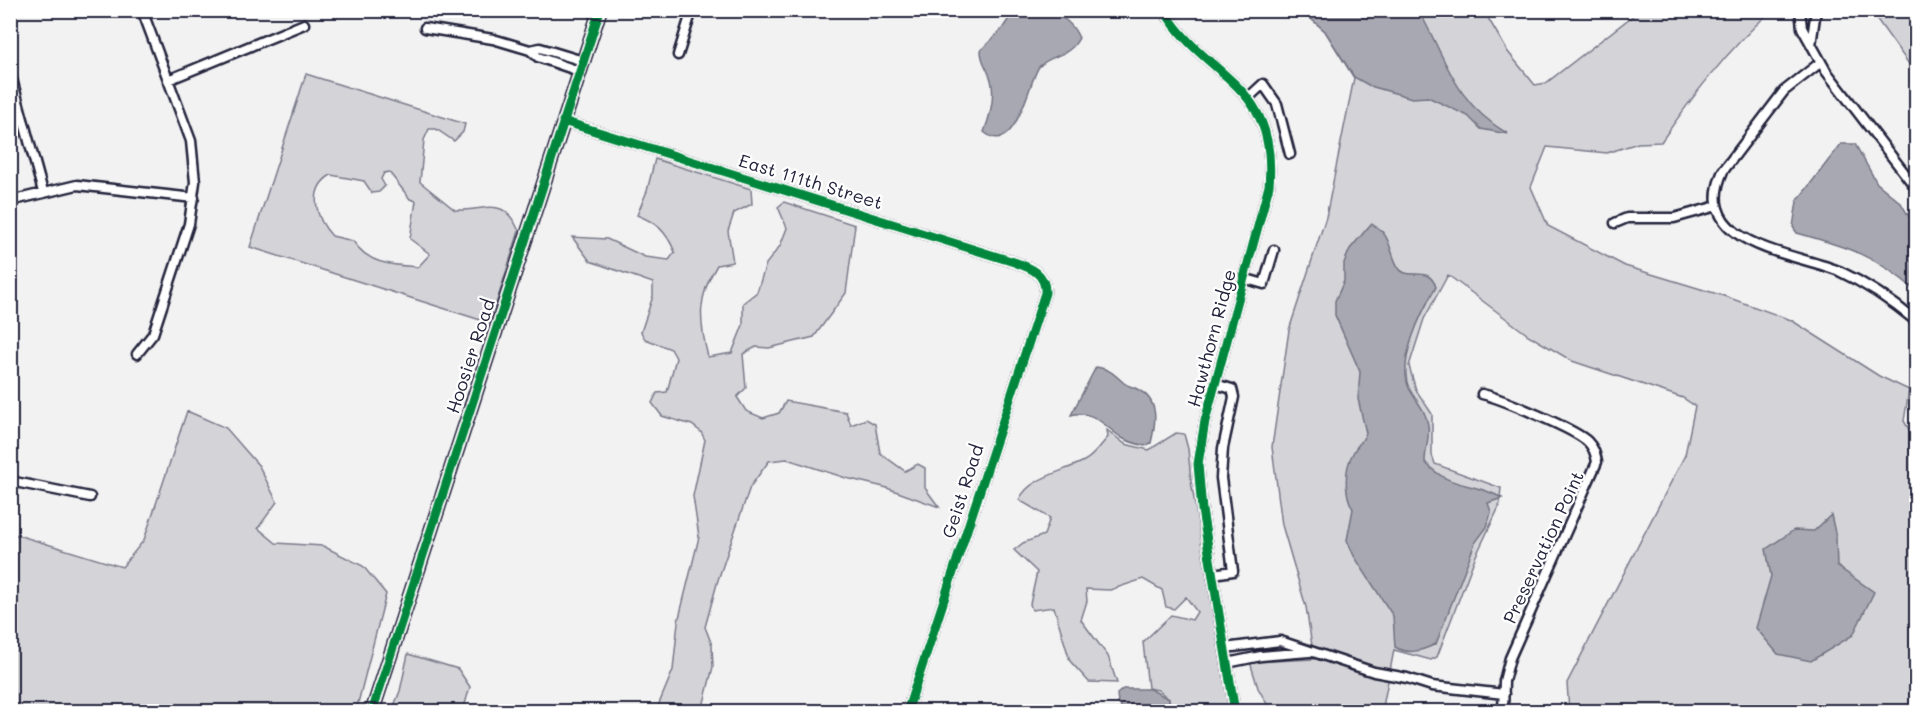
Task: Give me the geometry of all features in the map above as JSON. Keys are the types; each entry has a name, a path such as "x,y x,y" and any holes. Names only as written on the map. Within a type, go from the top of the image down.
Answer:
{"street":[{"path":"137,354 153,334 189,224 194,198 195,168 191,141 142,10"},
{"name":"Hoosier Road","path":"372,711 600,10"},
{"path":"678,55 692,10"},
{"path":"1800,10 1802,28 1821,62 1917,188"},
{"path":"1811,45 1816,10"},
{"name":"Hawthorn Ridge","path":"1169,12 1183,35 1248,98 1267,135 1269,186 1215,384 1198,464 1202,510 1235,711"},
{"path":"168,80 304,24"},
{"path":"425,28 493,39 530,50 540,48 581,66"},
{"path":"1821,62 1784,91 1723,171 1718,184 1717,206 1727,226 1737,236 1842,273 1895,303 1917,321"},
{"path":"10,72 43,192"},
{"path":"1248,98 1263,84 1277,104 1290,154"},
{"name":"East 111th Street","path":"563,121 1014,262 1036,271 1044,281"},
{"path":"10,201 77,185 194,198"},
{"path":"1615,223 1627,218 1674,218 1717,206"},
{"path":"1243,278 1264,284 1274,250"},
{"name":"Geist Road","path":"907,711 1045,293 1044,281"},
{"path":"1213,574 1233,571 1221,478 1225,434 1234,396 1232,389 1215,384"},
{"name":"Preservation Point","path":"1482,394 1506,400 1584,438 1596,453 1598,462 1510,658 1506,670 1503,711"},
{"path":"10,481 90,497"},
{"path":"1225,648 1280,641 1374,672 1407,678 1432,687 1504,694"},
{"path":"1227,663 1261,656 1312,652"}],"shaded area":[{"path":"1014,11 1043,11 1060,16 1074,29 1079,38 1075,45 1065,53 1039,67 1013,127 1005,135 995,138 984,132 993,94 991,79 982,59 981,50 1002,29"},
{"path":"1302,11 1484,11 1508,52 1535,85 1546,83 1639,11 1771,11 1712,73 1661,142 1638,143 1607,153 1547,147 1531,187 1548,226 1625,266 1724,296 1791,320 1879,376 1909,390 1904,421 1916,441 1916,711 1569,711 1567,683 1685,455 1695,406 1683,398 1572,361 1528,335 1448,275 1424,319 1409,366 1416,390 1432,414 1432,455 1435,464 1501,488 1499,507 1474,560 1437,657 1431,660 1394,650 1382,712 1271,711 1258,688 1250,662 1314,659 1306,607 1282,525 1272,447 1289,330 1326,217 1354,78 1325,31"},
{"path":"1302,11 1419,11 1445,64 1463,94 1475,108 1508,134 1481,129 1468,116 1428,97 1412,98 1370,86 1354,77 1325,31"},
{"path":"1871,11 1916,11 1916,74"},
{"path":"306,74 465,124 463,132 454,141 436,129 429,129 424,140 420,182 455,210 493,207 500,209 507,213 519,231 490,323 250,247","holes":["389,172 410,199 416,201 410,239 430,254 418,267 382,262 366,255 353,241 332,236 318,213 317,204 319,188 323,181 331,175 364,181 372,193 379,192 385,186 381,179 384,173"]},
{"path":"1841,144 1855,144 1877,183 1901,203 1916,229 1916,291 1888,269 1861,254 1797,233 1793,227 1797,201"},
{"path":"655,159 751,189 752,204 734,213 728,231 733,262 717,265 703,299 702,321 708,357 732,353 743,325 743,303 757,292 766,264 780,246 787,228 778,207 784,202 855,225 846,293 814,337 769,348 756,347 743,354 746,388 737,397 746,411 763,418 779,413 786,401 846,412 851,425 866,419 875,424 880,453 905,471 918,464 925,468 925,488 939,507 884,487 846,478 787,459 769,461 750,487 718,580 705,627 712,645 713,667 702,711 656,711 673,670 678,622 699,537 693,496 705,440 701,432 692,425 662,416 652,403 657,393 667,392 676,358 671,349 645,339 641,332 653,296 653,283 590,261 572,237 607,239 645,257 669,260 675,252 668,238 650,221 637,215 647,191"},
{"path":"1371,224 1383,232 1395,261 1402,271 1407,274 1428,276 1436,287 1413,336 1406,364 1409,388 1423,410 1428,425 1425,462 1443,477 1502,498 1488,503 1491,512 1487,527 1475,543 1436,644 1415,651 1405,651 1395,647 1393,616 1354,556 1347,540 1353,509 1347,489 1348,466 1353,453 1366,433 1358,399 1360,372 1335,315 1335,301 1344,281 1344,263 1350,249"},
{"path":"1096,367 1111,372 1150,399 1155,420 1151,443 1145,446 1131,442 1093,417 1071,415"},
{"path":"187,411 226,428 259,466 277,502 258,528 276,543 323,546 363,566 386,594 356,711 11,711 11,533 122,567 144,540"},
{"path":"1107,430 1125,444 1149,450 1176,433 1184,434 1229,711 1169,711 1169,699 1158,690 1148,688 1143,642 1171,615 1192,620 1197,612 1186,597 1174,609 1166,607 1162,590 1143,579 1110,590 1086,589 1087,601 1081,620 1108,656 1117,683 1089,682 1070,661 1054,607 1032,610 1030,604 1037,572 1014,550 1023,543 1044,535 1050,518 1019,500 1024,492 1039,480 1091,457 1108,437"},
{"path":"1831,515 1836,537 1837,566 1874,592 1853,635 1811,661 1778,654 1756,628 1771,576 1766,549 1794,530 1814,531"},
{"path":"408,654 458,669 470,687 463,711 392,711 400,691"},
{"path":"1123,689 1150,689 1169,699 1169,711 1124,711 1118,703 1117,694"}],"cycle path":[{"path":"372,712 600,10"},
{"path":"1164,10 1181,34 1236,85 1251,103 1262,124 1269,151 1269,186 1205,421 1198,464 1202,510 1235,712"},
{"path":"563,121 1014,262 1032,269 1043,281 1045,293 907,712"}]}
